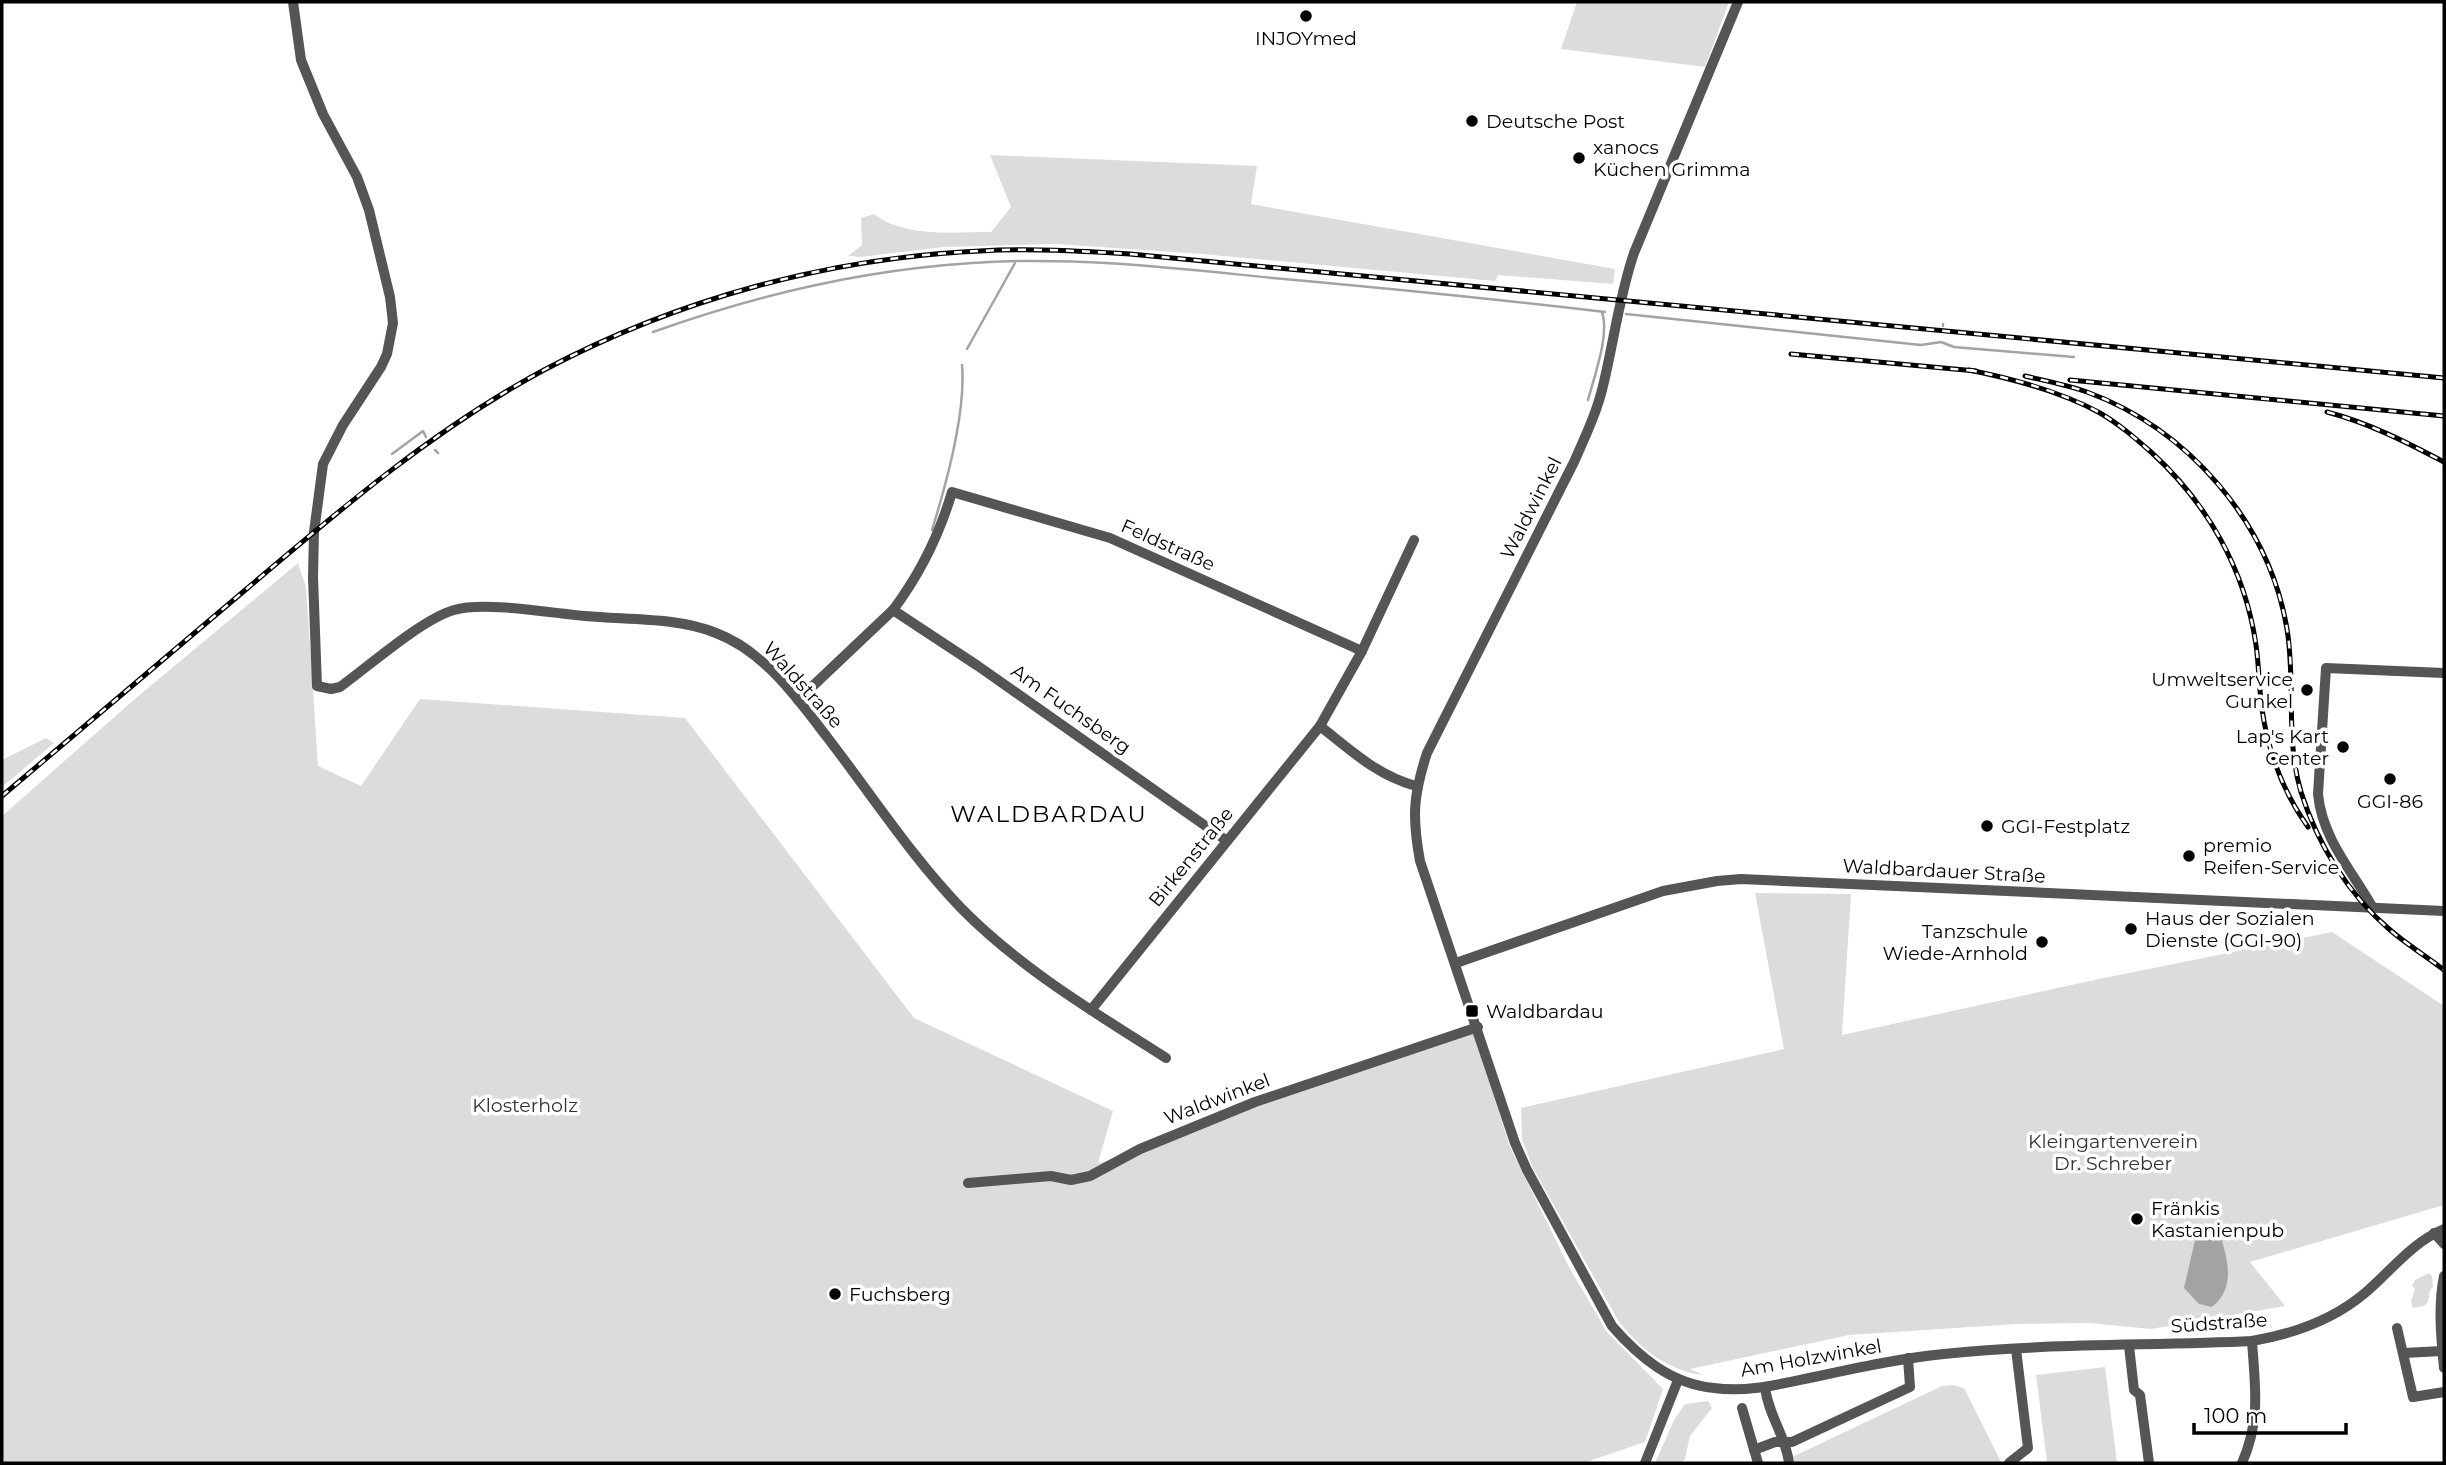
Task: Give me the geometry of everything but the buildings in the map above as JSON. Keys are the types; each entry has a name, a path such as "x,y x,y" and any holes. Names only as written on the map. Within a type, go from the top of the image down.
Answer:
{"street":[{"name":"Waldstraße","path":"293,2 300,60 323,114 357,177 369,211 393,323 387,354 381,367 343,425 323,464 315,510 317,686 331,689 340,687 442,614 456,609 488,607 707,629 748,650 798,700 919,858 961,907 998,942 1035,972 1166,1058"},
{"name":"Waldwinkel","path":"1678,1380 1650,1363 1612,1326 1527,1170 1515,1143 1420,861 1414,830 1416,786 1427,753 1574,462 1594,415 1603,387 1622,289 1634,253 1738,2"},
{"name":"Feldstraße","path":"893,610 928,557 952,492 1110,538 1362,651"},
{"name":"Birkenstraße","path":"1091,1010 1320,726 1362,651 1415,540"},
{"path":"798,700 893,610"},
{"name":"Am Fuchsberg","path":"893,610 978,666 1227,841"},
{"path":"2373,908 2338,853 2319,808 2326,668 2444,673"},
{"path":"1320,726 1362,760 1387,776 1416,786"},
{"name":"Waldbardauer Straße","path":"1456,963 1663,891 1741,879 2444,911"},
{"name":"Waldwinkel","path":"968,1183 1031,1176 1071,1180 1090,1176 1140,1149 1255,1102 1478,1027"},
{"path":"2439,1231 2444,1244"},
{"name":"Südstraße","path":"2129,1346 2252,1341 2302,1329 2364,1294 2401,1256 2439,1231"},
{"path":"2444,1276 2444,1368"},
{"path":"2397,1328 2413,1397 2444,1392"},
{"path":"2242,1463 2250,1445 2256,1417 2252,1341"},
{"path":"2129,1346 2134,1390 2140,1395 2149,1463"},
{"name":"Am Holzwinkel","path":"1678,1380 1711,1388 1765,1387 1945,1354 2129,1346"},
{"path":"2009,1463 2028,1448 2016,1349"},
{"path":"2404,1353 2442,1351"},
{"name":"Am Holzwinkel","path":"1786,1442 1792,1442 1910,1387 1908,1359"},
{"path":"1645,1463 1678,1380"},
{"path":"1765,1387 1771,1415 1786,1442 1788,1463"},
{"path":"1742,1408 1758,1463"},
{"path":"1754,1450 1775,1442 1786,1442"}],"green space":[{"path":"1577,2 1729,2 1705,67 1561,49"},
{"path":"990,155 1257,166 1251,204 1615,269 1613,284 1498,275 1495,281 1202,254 1056,244 944,247 860,257 848,256 862,245 861,218 874,214 887,222 915,230 945,233 991,232 1011,207"},
{"name":"Klosterholz","path":"298,563 306,587 318,766 361,786 420,699 685,718 914,1018 1113,1111 1098,1163 1138,1153 1195,1126 1473,1032 1510,1147 1569,1267 1607,1332 1663,1389 1645,1442 1583,1463 2,1463 2,816 136,698"},
{"path":"46,738 54,743 2,787 2,760"},
{"name":"Kleingartenverein Dr. Schreber","path":"1755,893 1851,894 1842,1035 2332,932 2444,1006 2444,1205 2250,1262 2285,1306 2151,1329 2089,1323 2016,1324 1849,1335 1690,1369 1704,1375 1667,1364 1636,1341 1619,1322 1533,1168 1522,1140 1521,1108 1784,1049"},
{"path":"2429,1273 2433,1287 2428,1302 2424,1306 2413,1308 2411,1302 2415,1289 2412,1286 2415,1280"},
{"path":"2105,1367 2117,1463 2047,1463 2036,1375"},
{"path":"1942,1386 1964,1388 2000,1460 1999,1463 1792,1463 1790,1458"},
{"path":"1708,1401 1712,1408 1690,1436 1685,1459 1681,1463 1655,1463 1674,1420 1685,1404"}],"shaded area":[{"path":"2208,1230 2219,1230 2228,1270 2225,1290 2212,1307 2199,1304 2184,1288 2196,1236"}],"waterway":[{"path":"653,332 770,296 850,278 931,266 1010,261 1161,267 1605,312"},
{"path":"967,349 1015,263"},
{"path":"1588,400 1603,343 1602,312"},
{"path":"1626,314 1921,345 1941,342 1954,347 2074,357"},
{"path":"932,530 958,426 962,365"},
{"path":"392,454 423,431 426,437"},
{"path":"435,450 438,453"}],"railway":[{"path":"2,796 355,498 428,443 504,393 544,370 647,322 755,286 867,263 923,255 999,250 1130,254 2444,378"},
{"path":"1791,354 1976,371"},
{"path":"1969,370 2036,387 2069,398 2100,413 2151,452 2206,515 2233,564 2243,590 2256,645 2268,740 2284,785 2308,827"},
{"path":"2025,376 2087,392 2124,408 2158,430 2190,455 2218,484 2242,517 2262,552 2277,590 2287,629 2293,752 2301,792 2316,830 2325,849 2360,900 2396,934 2444,970"},
{"path":"2070,380 2444,416"},
{"path":"2327,412 2372,427 2444,462"}],"place":[{"name":"INJOYmed","path":"1306,16"},
{"name":"Deutsche Post","path":"1472,121"},
{"name":"xanocs Küchen Grimma","path":"1579,158"},
{"name":"Umweltservice Gunkel","path":"2307,690"},
{"name":"Lap's Kart Center","path":"2343,747"},
{"name":"GGI-86","path":"2390,779"},
{"name":"GGI-Festplatz","path":"1987,826"},
{"name":"premio Reifen-Service","path":"2189,856"},
{"name":"Haus der Sozialen Dienste (GGI-90)","path":"2131,929"},
{"name":"Tanzschule Wiede-Arnhold","path":"2042,942"},
{"name":"Waldbardau","path":"1472,1011"},
{"name":"Fränkis Kastanienpub","path":"2137,1219"},
{"name":"Fuchsberg","path":"835,1294"}],"district":[{"name":"WALDBARDAU","path":"1049,814"}]}
